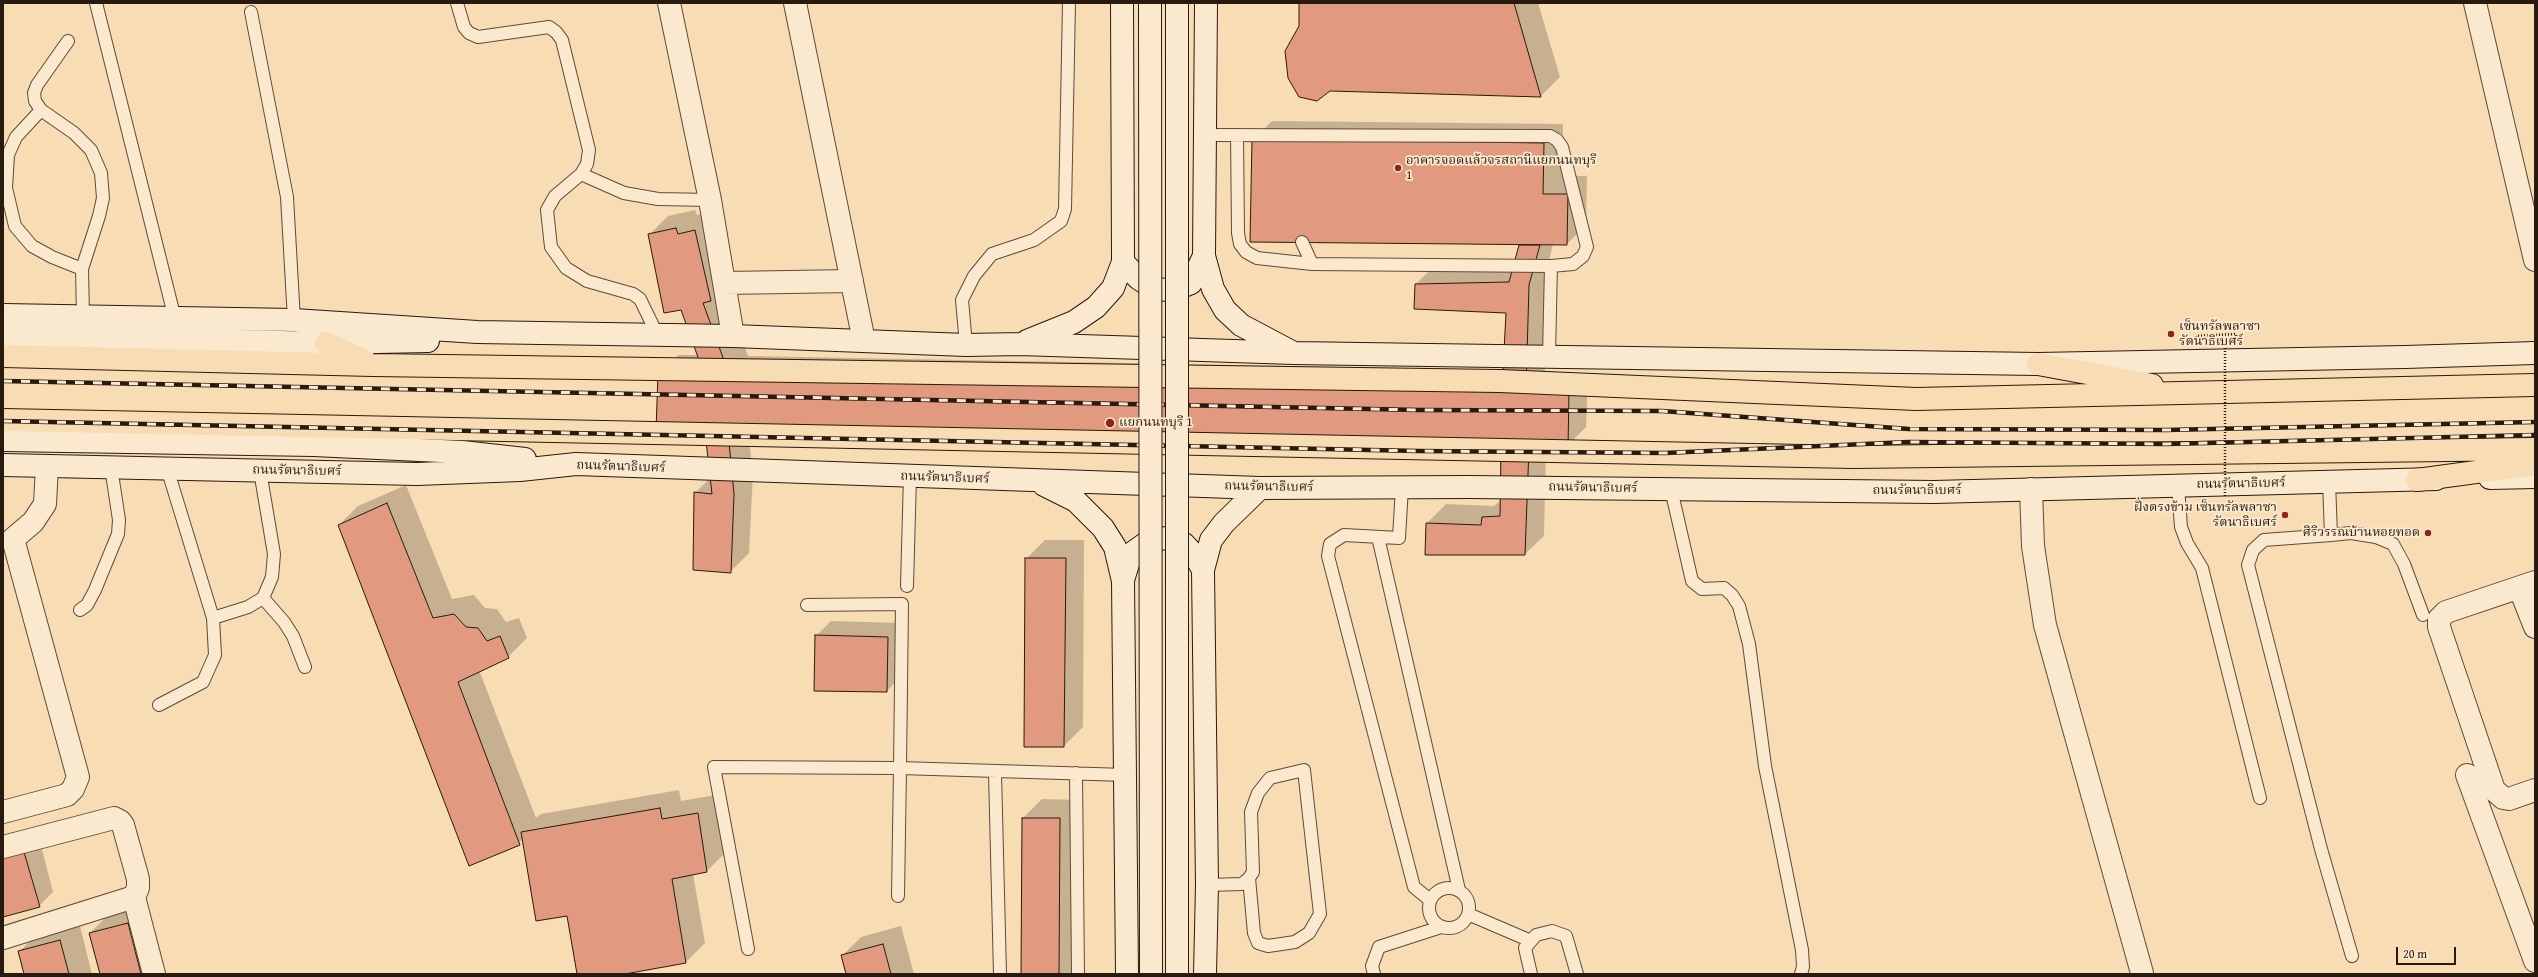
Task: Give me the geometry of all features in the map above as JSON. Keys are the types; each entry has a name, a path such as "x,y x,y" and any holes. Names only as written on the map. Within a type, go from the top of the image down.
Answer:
{"main road":[{"path":"669,3 710,200 733,336"},
{"path":"795,3 864,341"},
{"path":"1020,344 1074,322 1096,307 1112,288 1123,262 1122,3"},
{"path":"1150,3 1151,974"},
{"path":"1177,3 1178,974"},
{"path":"1206,3 1204,256 1213,289 1225,310 1242,325 1294,353"},
{"path":"2475,3 2535,260"},
{"path":"1123,262 1138,278 1156,290 1176,289 1191,283 1204,256"},
{"path":"725,284 852,281"},
{"path":"3,315 294,320 477,332 657,334 966,345 1020,344 1294,353 1549,355 2038,364 2382,358 2535,353"},
{"path":"3,336 321,343 422,342 477,332"},
{"path":"321,343 373,365"},
{"path":"3,356 373,365 1500,381 1916,399 2198,394 2535,385"},
{"path":"2038,364 2198,394"},
{"path":"3,420 1853,456 2535,449"},
{"path":"3,440 314,445 462,452 576,464"},
{"name":"ถนนรัตนาธิเบศร์","path":"3,465 418,474 520,470 576,464 1037,482 1260,488 1671,489 1934,492 2535,477"},
{"path":"2417,480 2535,464"},
{"path":"3,812 66,795 73,789 78,777 13,539 33,522 45,504 47,466"},
{"path":"1037,482 1076,501 1103,528 1115,547 1123,581 1127,974"},
{"path":"1205,974 1207,885 1203,570 1211,540 1224,523 1260,488"},
{"path":"2031,489 2033,546 2045,625 2142,973"},
{"path":"1123,581 1131,554 1148,541 1166,538 1184,544 1196,556 1203,570"},
{"path":"2535,627 2528,586 2446,612 2439,619 2439,627 2494,790 2503,798 2509,799 2535,790"},
{"path":"2467,775 2535,961"},
{"path":"3,847 114,818 123,825 138,879 138,888 134,897 154,974"},
{"path":"3,938 134,897"}],"lane":[{"path":"96,3 175,319"},
{"path":"458,3 464,27 469,33 478,37 549,27 556,32 562,40 589,150 587,164 581,174 555,196 547,210 551,247 566,268 588,281 633,294 640,299 657,334"},
{"path":"966,345 962,300 974,276 992,254 1034,240 1061,221 1065,209 1069,3"},
{"path":"251,12 287,197 294,320"},
{"path":"68,41 37,85 34,94 35,101 41,110 74,133 91,150 101,173 103,198 100,216 82,269 83,316"},
{"path":"41,110 16,137 8,155 6,188 15,226 32,246 52,257 82,269"},
{"path":"1205,135 1237,135 1550,136 1557,140 1562,147 1587,247 1583,256 1573,264 1551,266 1519,261 1312,264 1257,258 1246,252 1240,244 1238,233 1237,135"},
{"path":"581,174 624,193 658,199 710,200"},
{"path":"1302,242 1312,264"},
{"path":"1549,355 1551,266"},
{"path":"80,610 87,605 95,590 118,534 119,520 110,467"},
{"path":"159,705 203,682 215,655 213,618 167,468"},
{"path":"213,618 248,607 262,598 272,577 274,554 260,470"},
{"path":"907,586 910,476"},
{"path":"2329,482 2331,535"},
{"path":"2178,486 2181,527 2187,543 2202,568 2260,798"},
{"path":"1402,488 1399,538 1344,535 1330,544 1328,556 1414,887 1430,900"},
{"path":"1671,489 1692,581 1702,589 1724,588 1732,595 1739,606 1749,644 1765,766 1802,950 1803,967 1801,974"},
{"path":"2352,956 2321,849 2248,565 2253,550 2264,540 2351,534 2376,537 2393,544 2404,564 2423,615"},
{"path":"1373,970 1379,947 1441,927 1448,928 1460,925 1468,914 1468,901 1459,890 1378,537"},
{"path":"262,598 284,622 293,636 305,667"},
{"path":"807,605 902,604 898,896"},
{"path":"748,949 714,767 900,768 995,773 1076,773 1126,775"},
{"path":"1207,885 1242,884 1249,878 1253,872 1251,812 1258,793 1270,778 1304,770 1320,914 1309,932 1295,942 1268,946 1258,943 1254,933 1249,878"},
{"path":"995,773 1000,974"},
{"path":"1076,773 1078,974"},
{"path":"1441,927 1432,919 1429,913 1430,900 1439,890 1453,888 1459,890"},
{"path":"1468,914 1531,941"},
{"path":"1531,974 1525,948 1536,935 1552,931 1566,936 1577,974"}],"path":[{"path":"2196,336 2236,334 2237,342 2225,342 2225,498"}],"building":[{"path":"1299,3 1514,3 1541,97 1330,91 1317,101 1299,97 1288,78 1285,51 1299,26"},
{"name":"อาคารจอดแล้วจรสถานีแยกนนทบุรี 1","path":"1252,139 1544,143 1543,194 1568,194 1567,245 1250,242"},
{"path":"676,228 678,234 695,230 711,301 703,303 729,374 1502,389 1506,313 1414,309 1415,284 1509,282 1519,245 1540,245 1529,285 1526,390 1569,392 1568,447 1529,447 1525,555 1425,555 1426,523 1481,525 1482,517 1500,516 1501,447 728,432 734,494 731,573 693,570 694,492 712,494 705,432 656,431 658,373 704,374 681,310 664,313 648,234"},
{"path":"387,503 433,618 454,614 466,627 478,628 487,641 500,636 509,658 458,682 520,845 469,866 338,525"},
{"path":"1025,558 1066,558 1064,747 1024,747"},
{"path":"815,635 888,637 887,692 814,691"},
{"path":"660,808 662,819 698,813 707,872 672,879 686,963 625,974 577,974 567,916 536,921 521,832"},
{"path":"1022,818 1060,818 1059,974 1021,974"},
{"path":"24,852 40,907 3,917 3,857"},
{"path":"128,923 141,974 100,974 89,933"},
{"path":"60,940 69,974 24,974 18,951"},
{"path":"883,944 891,974 846,974 841,955"}],"railway":[{"path":"3,381 1419,410 1662,411 1909,429 2166,430 2535,422"},
{"path":"3,421 1418,451 1665,453 1909,442 2166,444 2535,435"}],"place":[{"name":"อาคารจอดแล้วจรสถานีแยกนนทบุรี 1","path":"1398,168"},
{"name":"เซ็นทรัลพลาซา รัตนาธิเบศร์","path":"2171,334"},
{"name":"แยกนนทบุรี 1","path":"1110,423"},
{"name":"ฝั่งตรงข้าม เซ็นทรัลพลาซา รัตนาธิเบศร์","path":"2285,515"},
{"name":"ศิริวรรณบ้านหอยทอด","path":"2428,533"}]}
